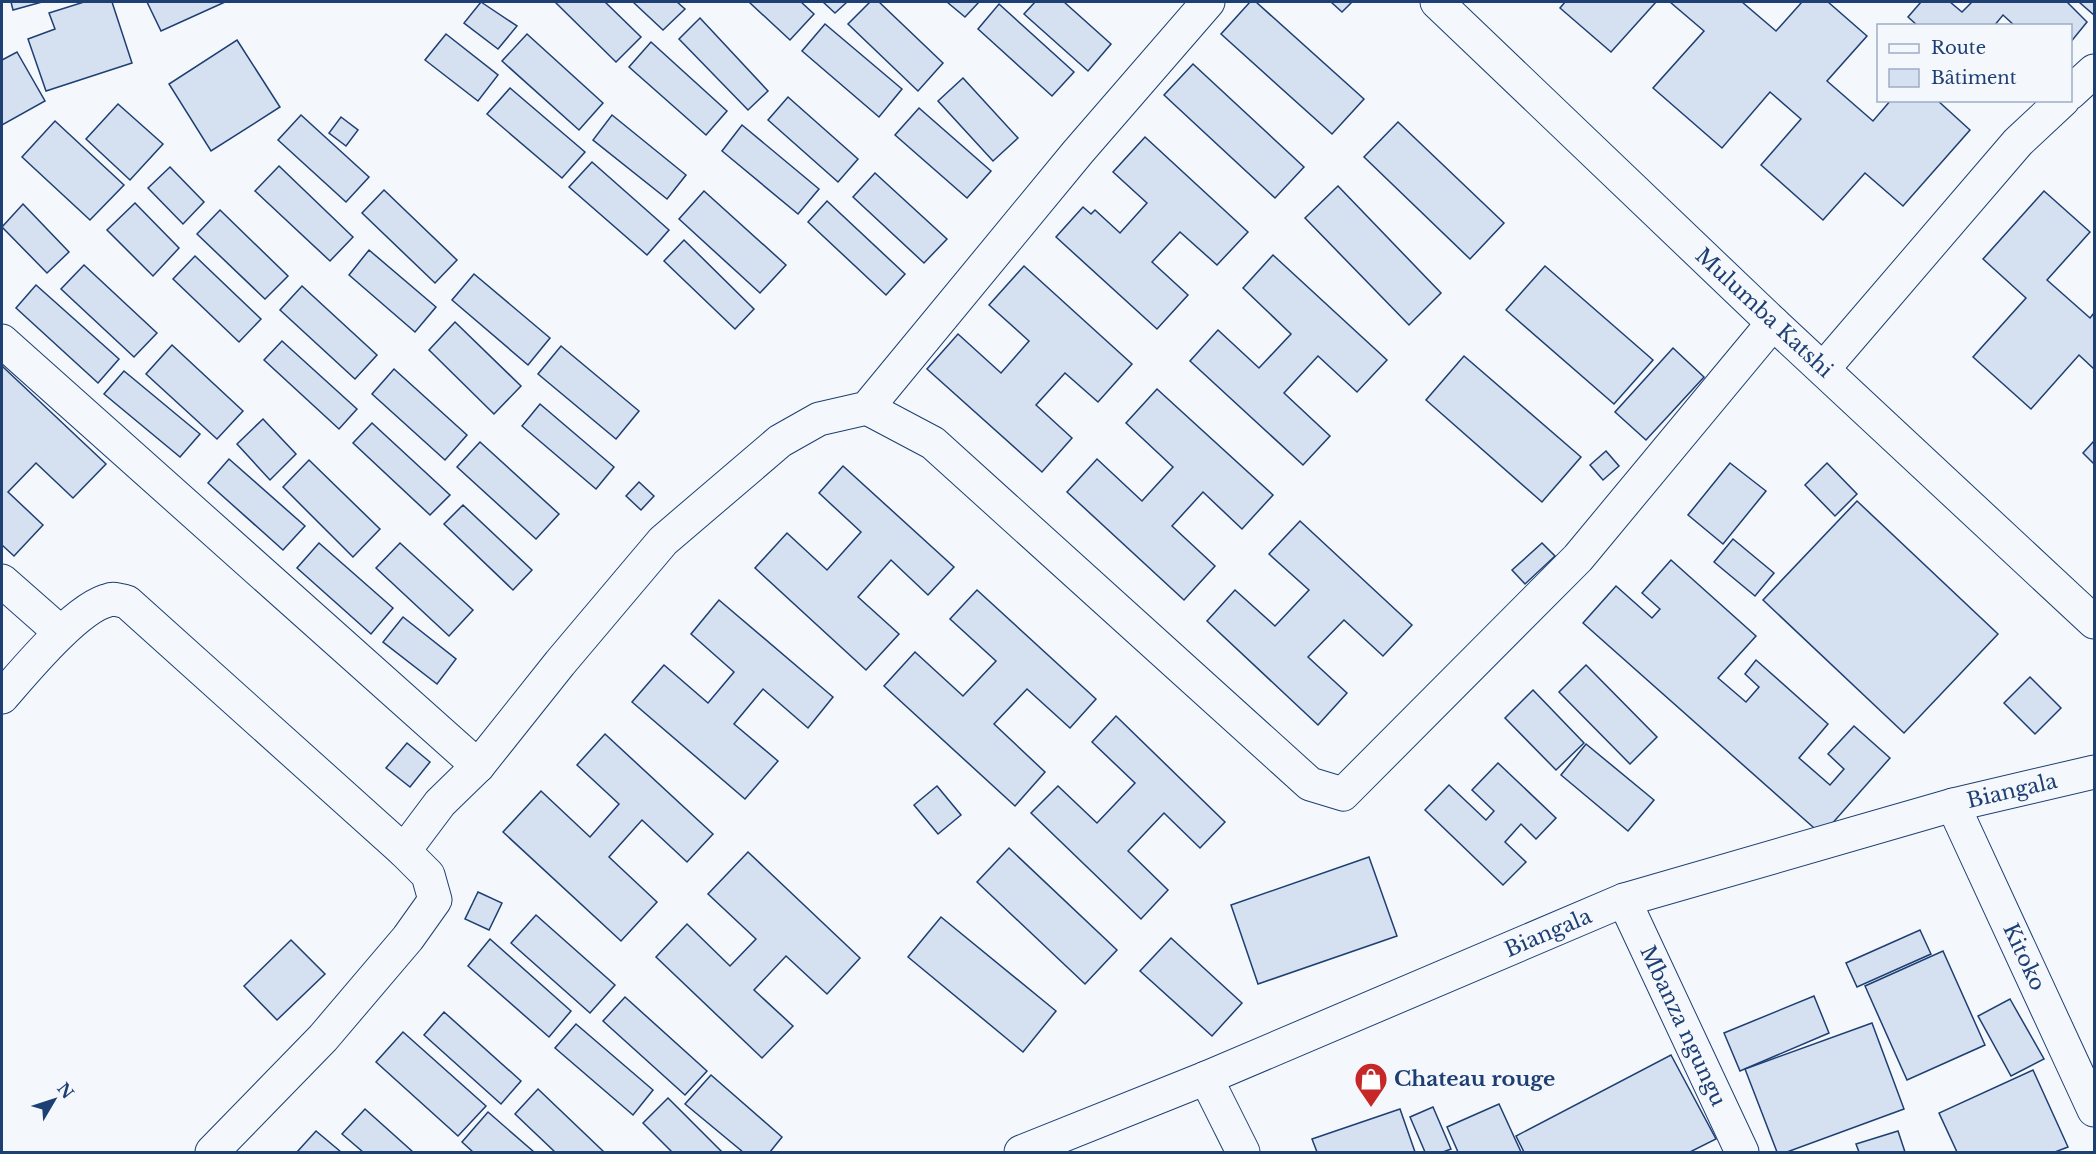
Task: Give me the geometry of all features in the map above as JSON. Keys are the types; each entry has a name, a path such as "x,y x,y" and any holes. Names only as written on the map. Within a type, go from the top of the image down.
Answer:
{"street":[{"path":"404,851 440,803 478,766 560,663 663,541 780,441 819,419 867,408 1078,152 1208,2"},
{"name":"Mulumba Katshi","path":"1437,2 1773,323 1824,368 2094,622"},
{"path":"2072,91 2094,71"},
{"path":"1824,368 2018,141 2061,102"},
{"path":"867,408 933,443 1310,784 1343,794 1578,558 1773,323"},
{"path":"2,341 478,766"},
{"path":"2,581 60,632"},
{"path":"2,697 60,632 99,604 110,599 127,602 428,875 435,900 408,938 323,1038 212,1152"},
{"name":"Biangala","path":"1021,1152 1206,1078 1624,900 1953,805 2094,772"},
{"name":"Kitoko","path":"1953,805 2094,1110"},
{"name":"Mbanza ngungu","path":"1624,900 1742,1152"},
{"path":"1206,1078 1243,1152"}],"building":[{"path":"11,2 42,2 13,10"},
{"path":"84,2 112,2 132,63 46,91 28,39 55,29 49,13"},
{"path":"147,2 225,2 161,31"},
{"path":"481,2 517,26 498,49 464,23"},
{"path":"555,2 605,2 641,37 616,62"},
{"path":"633,2 677,2 685,9 663,30"},
{"path":"749,2 801,2 814,14 790,40"},
{"path":"823,2 847,2 835,13"},
{"path":"870,2 879,2 943,63 918,91 848,24"},
{"path":"947,2 979,2 965,17"},
{"path":"1035,2 1064,2 1111,44 1088,71 1024,14"},
{"path":"1250,2 1256,2 1364,99 1332,134 1221,34"},
{"path":"1331,2 1352,2 1342,12"},
{"path":"1565,2 1656,2 1611,52 1560,8"},
{"path":"1670,2 1742,2 1776,31 1802,2 1828,2 1867,36 1827,81 1873,121 1889,102 1939,102 1970,130 1903,206 1865,173 1823,220 1761,165 1801,119 1770,92 1722,148 1653,88 1704,31"},
{"path":"1921,2 1950,2 1962,12 1972,2 2067,2 2087,22 2072,41 2072,24 2013,24 2003,15 1996,24 1916,24 1908,17"},
{"path":"2079,2 2094,2 2094,15"},
{"path":"999,4 1074,72 1052,96 978,29"},
{"path":"700,18 768,91 748,110 679,39"},
{"path":"825,24 902,89 879,117 802,51"},
{"path":"446,34 498,75 478,101 425,60"},
{"path":"527,34 603,103 579,130 502,61"},
{"path":"237,40 280,107 211,151 169,84"},
{"path":"651,42 727,111 706,135 629,67"},
{"path":"17,52 45,101 2,125 2,60"},
{"path":"1193,64 1304,167 1275,198 1164,95"},
{"path":"963,78 1018,138 993,161 938,101"},
{"path":"510,88 585,152 562,178 487,114"},
{"path":"788,97 858,159 838,182 768,120"},
{"path":"118,104 163,144 130,180 86,139"},
{"path":"919,108 991,171 967,198 895,135"},
{"path":"301,115 369,177 346,202 278,140"},
{"path":"612,115 686,175 667,199 593,140"},
{"path":"341,117 358,130 346,146 329,133"},
{"path":"55,121 124,185 90,220 22,157"},
{"path":"1398,122 1504,223 1470,259 1364,157"},
{"path":"742,125 819,189 798,214 722,151"},
{"path":"1145,137 1248,232 1217,265 1180,232 1152,262 1188,295 1157,329 1056,237 1083,207 1091,214 1095,210 1120,233 1147,203 1113,172"},
{"path":"592,162 669,230 647,255 569,187"},
{"path":"279,166 353,237 330,261 255,191"},
{"path":"170,167 204,202 183,224 148,188"},
{"path":"875,173 947,239 924,263 853,197"},
{"path":"1338,186 1441,293 1409,325 1305,218"},
{"path":"384,190 457,260 435,283 362,213"},
{"path":"704,191 786,265 760,293 679,219"},
{"path":"2044,191 2090,232 2047,280 2090,318 2094,313 2094,369 2079,355 2031,409 1973,357 2026,298 1983,259"},
{"path":"827,201 905,274 886,295 808,222"},
{"path":"135,203 179,248 153,276 107,230"},
{"path":"23,204 69,252 47,273 2,227"},
{"path":"220,210 288,276 265,299 197,234"},
{"path":"684,240 754,309 735,329 664,261"},
{"path":"369,250 436,307 415,332 349,275"},
{"path":"1273,255 1387,360 1357,392 1318,356 1284,393 1330,436 1303,465 1190,361 1218,330 1259,368 1291,334 1243,288"},
{"path":"195,256 261,319 239,342 173,279"},
{"path":"84,265 157,333 134,357 61,289"},
{"path":"1024,266 1132,364 1098,402 1065,373 1036,405 1072,438 1042,472 927,369 958,334 1001,373 1029,341 989,305"},
{"path":"1545,266 1653,360 1614,404 1506,310"},
{"path":"474,274 550,338 528,365 452,300"},
{"path":"36,285 119,359 98,383 16,308"},
{"path":"302,286 377,355 355,379 280,310"},
{"path":"455,322 521,386 494,414 429,350"},
{"path":"282,341 357,409 339,429 264,360"},
{"path":"172,345 243,411 217,439 146,374"},
{"path":"561,346 639,411 616,439 538,374"},
{"path":"1673,348 1704,377 1646,440 1615,412"},
{"path":"1464,356 1581,457 1542,502 1426,400"},
{"path":"2,366 106,464 73,498 36,463 8,492 43,525 14,556 2,545"},
{"path":"394,369 467,435 445,460 372,394"},
{"path":"124,371 200,434 180,457 104,394"},
{"path":"1157,389 1273,495 1242,529 1203,492 1172,526 1215,566 1184,600 1067,492 1097,459 1142,501 1173,467 1126,423"},
{"path":"540,404 614,467 596,489 522,426"},
{"path":"263,419 296,454 270,480 237,444"},
{"path":"372,423 450,495 430,515 353,443"},
{"path":"2094,441 2094,464 2083,453"},
{"path":"480,442 559,514 536,539 457,467"},
{"path":"1606,451 1619,466 1603,480 1590,465"},
{"path":"229,459 305,526 283,550 208,483"},
{"path":"309,460 380,529 353,557 283,487"},
{"path":"1730,463 1766,491 1723,544 1688,515"},
{"path":"1827,463 1857,494 1835,516 1805,485"},
{"path":"843,466 954,567 928,595 891,560 858,597 899,634 866,670 755,568 787,533 827,570 861,532 819,493"},
{"path":"639,482 654,496 641,510 626,496"},
{"path":"1857,501 1998,634 1904,733 1763,600"},
{"path":"463,505 532,570 513,590 444,524"},
{"path":"1300,521 1412,625 1383,656 1344,620 1308,657 1347,693 1318,725 1207,621 1235,590 1275,626 1309,590 1269,554"},
{"path":"1733,539 1774,573 1755,596 1714,562"},
{"path":"319,543 393,608 371,634 297,568"},
{"path":"400,543 473,610 449,636 376,568"},
{"path":"1542,543 1555,556 1525,584 1512,570"},
{"path":"1671,560 1756,636 1718,678 1746,702 1759,687 1745,674 1756,660 1828,724 1799,758 1830,785 1844,769 1828,754 1854,726 1890,758 1822,835 1583,623 1616,586 1652,618 1660,609 1642,593"},
{"path":"977,590 1096,699 1070,728 1027,689 994,724 1045,772 1015,806 884,686 915,652 963,696 996,661 950,619"},
{"path":"719,600 833,697 808,728 763,689 734,724 778,761 745,799 632,702 664,665 708,703 734,672 691,634"},
{"path":"403,617 456,659 437,684 383,642"},
{"path":"1586,665 1657,737 1630,764 1559,692"},
{"path":"2030,677 2061,708 2035,734 2004,703"},
{"path":"1533,690 1584,743 1556,770 1505,718"},
{"path":"1116,716 1225,822 1200,848 1164,813 1128,851 1168,890 1141,919 1031,813 1058,786 1097,823 1135,783 1092,742"},
{"path":"605,734 713,834 687,862 642,820 609,857 657,902 621,941 503,832 541,791 590,837 619,804 577,765"},
{"path":"407,743 430,762 410,787 386,768"},
{"path":"1586,744 1654,800 1628,831 1561,775"},
{"path":"1498,763 1556,818 1536,839 1521,824 1505,842 1526,862 1503,885 1425,810 1449,785 1486,820 1494,811 1472,790"},
{"path":"937,786 961,815 938,834 914,805"},
{"path":"1009,848 1117,950 1085,984 977,882"},
{"path":"748,852 860,958 827,994 786,956 754,990 793,1026 762,1058 656,957 687,924 730,966 756,939 708,894"},
{"path":"1369,857 1397,936 1258,984 1231,905"},
{"path":"478,892 502,903 489,930 465,919"},
{"path":"536,915 615,985 590,1013 511,943"},
{"path":"941,917 1056,1011 1023,1052 908,957"},
{"path":"1920,930 1931,954 1857,987 1846,963"},
{"path":"1171,938 1242,1003 1212,1036 1140,971"},
{"path":"490,939 571,1011 549,1037 468,966"},
{"path":"291,940 325,974 277,1020 244,986"},
{"path":"1943,951 1985,1045 1907,1080 1865,986"},
{"path":"1814,996 1829,1033 1740,1071 1724,1033"},
{"path":"625,997 707,1071 685,1095 603,1021"},
{"path":"2010,999 2044,1059 2011,1076 1978,1016"},
{"path":"444,1012 521,1081 501,1104 424,1035"},
{"path":"1872,1023 1904,1109 1787,1152 1777,1152 1745,1069"},
{"path":"576,1024 653,1090 633,1115 555,1048"},
{"path":"403,1032 486,1106 458,1136 376,1062"},
{"path":"1671,1055 1716,1139 1690,1152 1524,1152 1516,1136"},
{"path":"2033,1070 2068,1147 2055,1152 1957,1152 1939,1113"},
{"path":"711,1075 782,1137 770,1152 743,1152 685,1104"},
{"path":"538,1089 604,1152 555,1152 515,1114"},
{"path":"668,1098 722,1152 672,1152 643,1123"},
{"path":"1499,1104 1521,1152 1458,1152 1447,1127"},
{"path":"1433,1107 1451,1149 1443,1152 1425,1152 1410,1117"},
{"path":"365,1109 413,1152 363,1152 342,1134"},
{"path":"1400,1109 1415,1152 1317,1152 1312,1139"},
{"path":"488,1112 534,1152 473,1152 462,1142"},
{"path":"316,1131 341,1152 297,1152"},
{"path":"1898,1131 1905,1152 1859,1152 1856,1144"}],"place":[{"name":"Chateau rouge","path":"1371,1108"}]}
